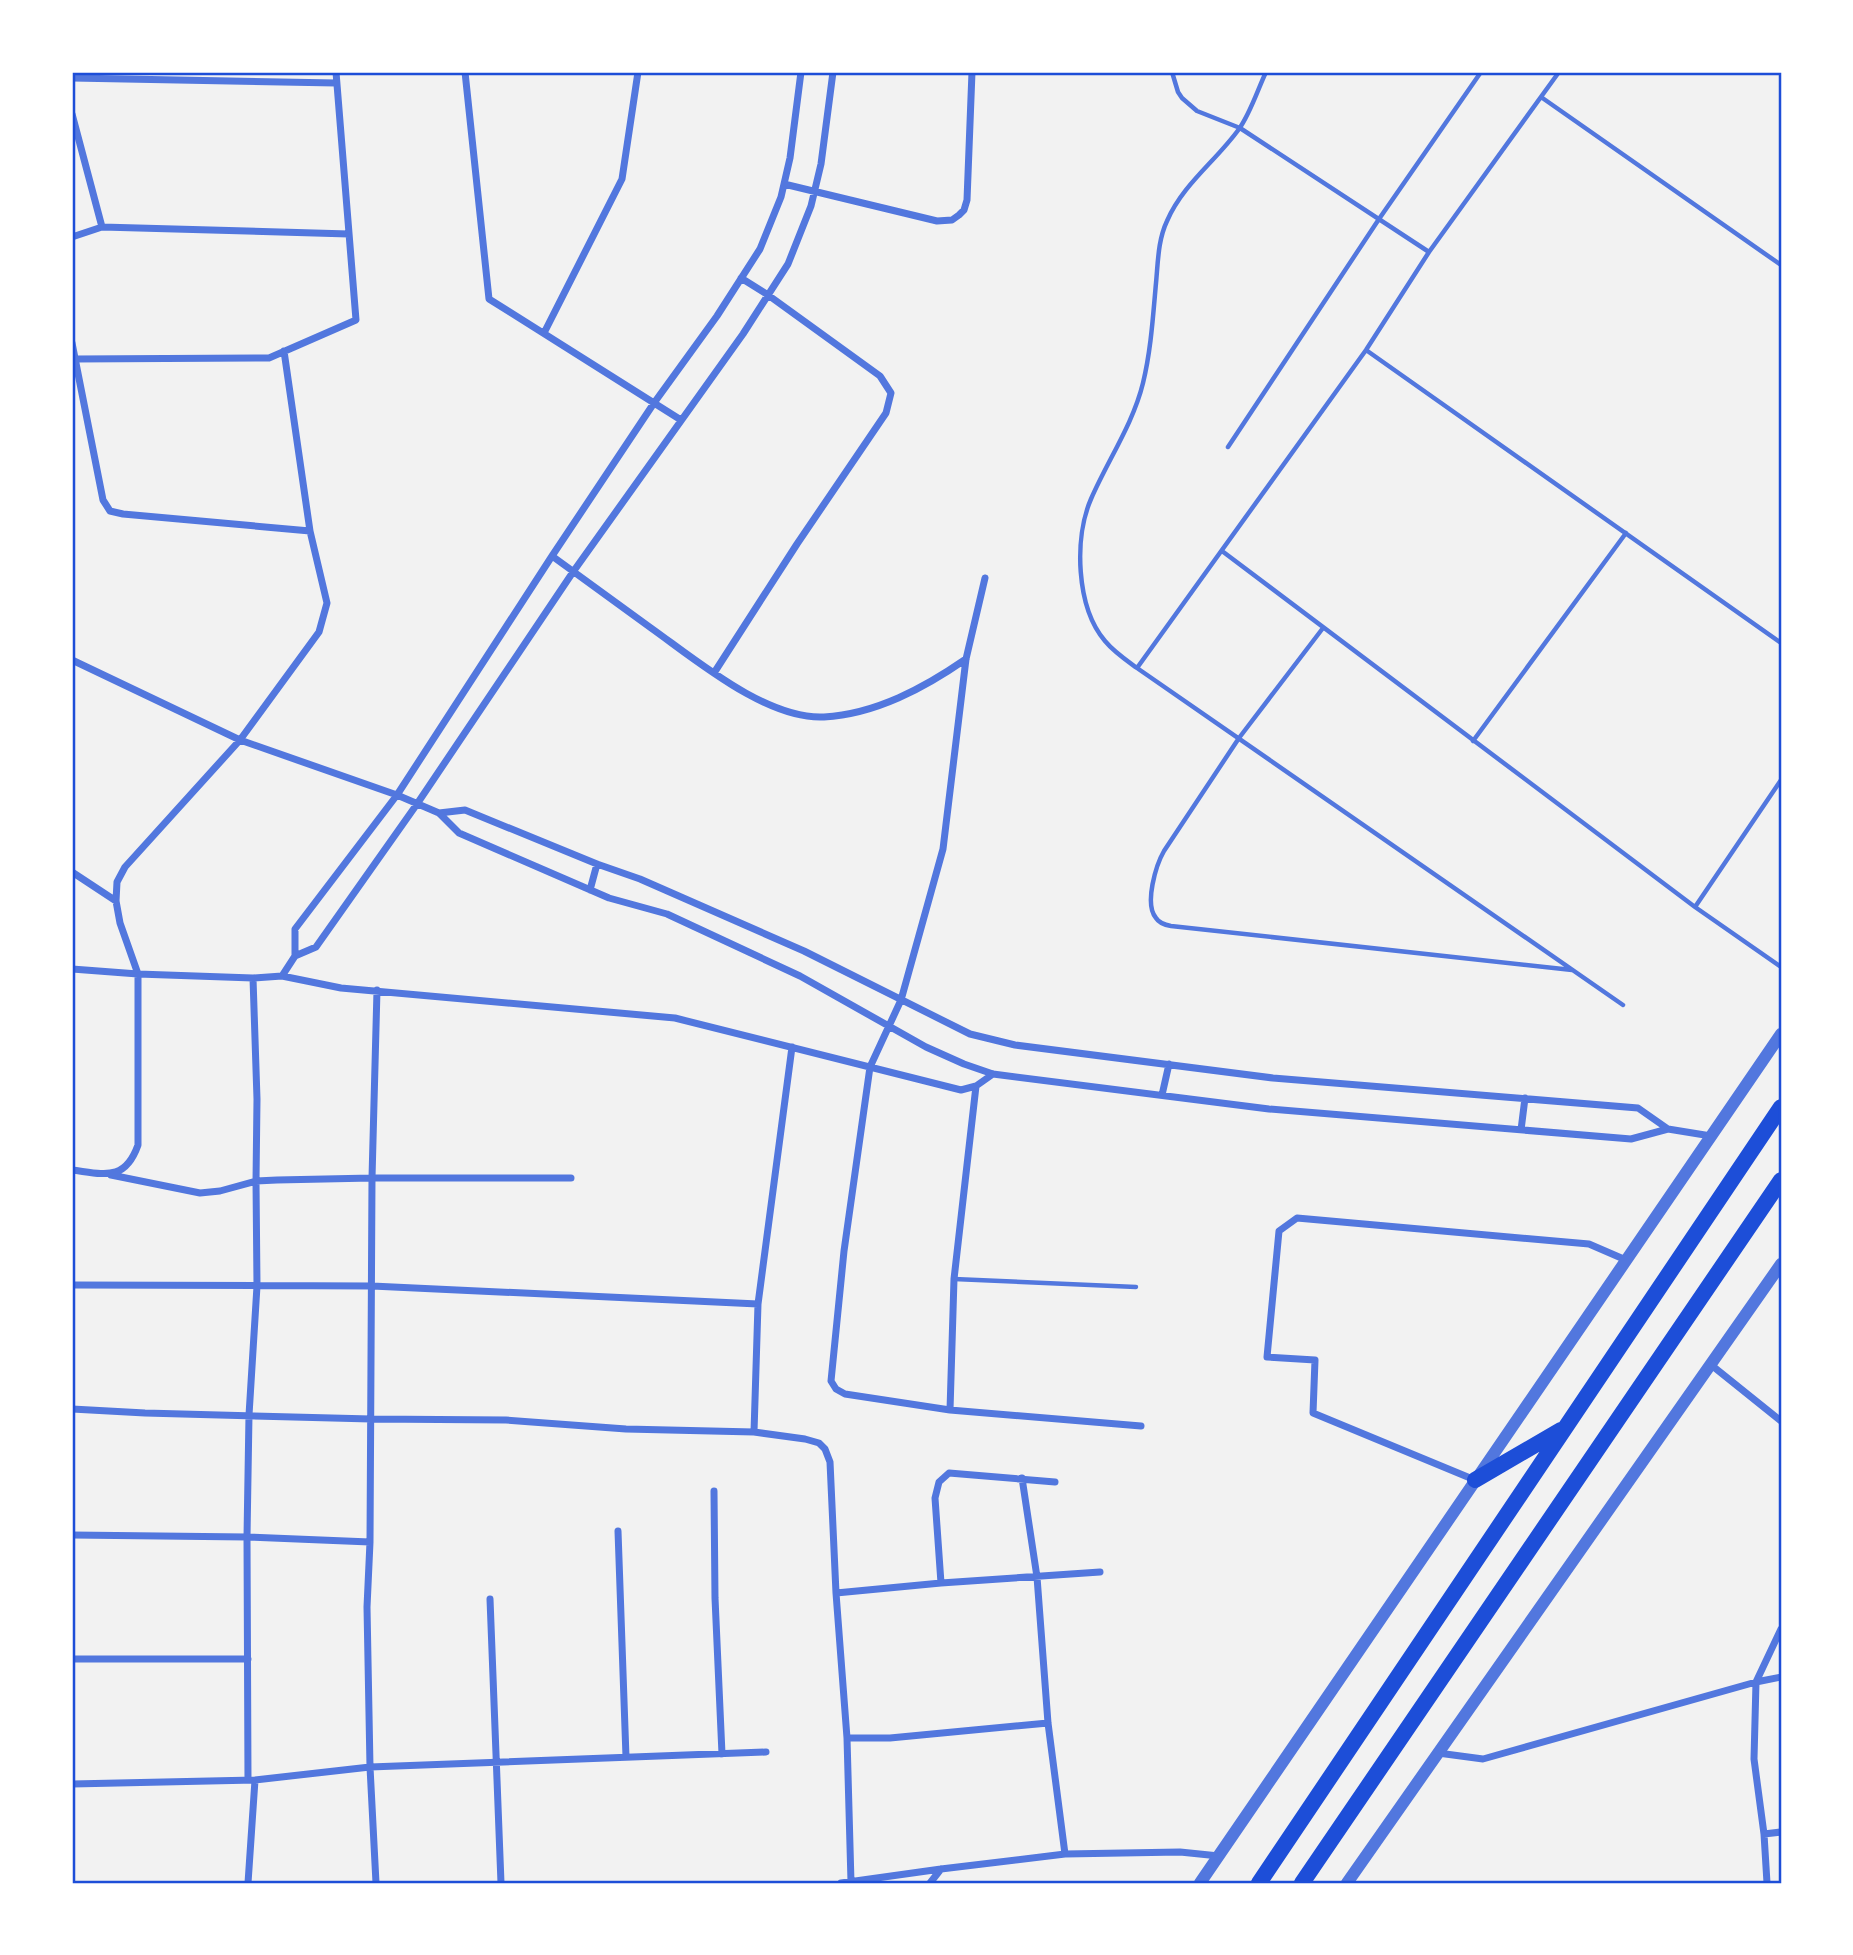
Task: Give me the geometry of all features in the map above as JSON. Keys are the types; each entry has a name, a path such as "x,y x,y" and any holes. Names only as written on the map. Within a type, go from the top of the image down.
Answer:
{"highway":[{"path":"1259,1883 1781,1107"},
{"path":"1302,1883 1781,1180"},
{"path":"1475,1480 1566,1426"}],"street":[{"path":"75,359 269,358 356,320 336,72"},
{"path":"465,72 489,299 681,420"},
{"path":"544,333 622,179 638,72"},
{"path":"282,976 295,956 295,929 397,795 552,556 760,249 781,197 790,158 801,72"},
{"path":"295,956 316,947 788,264 815,191 833,72"},
{"path":"784,184 937,221 952,220 964,210 968,189 972,72"},
{"path":"72,78 336,83"},
{"path":"72,114 102,227"},
{"path":"72,237 102,227 349,234"},
{"path":"714,673 886,413 891,393 880,376 741,278"},
{"path":"72,343 103,500 110,511 310,531"},
{"path":"111,1175 125,1168 133,1159 138,1145 138,974 120,923 116,901 117,882 125,867 240,740 319,632 327,603 310,531 284,351"},
{"path":"552,556 714,673 752,696 790,713 823,717 864,711 938,678 966,659"},
{"path":"985,578 966,659 943,849 901,1000 870,1068 844,1251 831,1381 836,1389 845,1394 950,1410 1141,1426"},
{"path":"72,660 240,740 397,795 439,813 460,834 590,890 667,914 800,975 926,1047 993,1074 1269,1109 1631,1139 1668,1129 1711,1136"},
{"path":"439,813 465,810 640,879 804,951 970,1034 1015,1045 1273,1078 1638,1108 1668,1129"},
{"path":"590,890 597,864"},
{"path":"72,872 116,901"},
{"path":"72,970 253,978 282,976 341,988 675,1018 961,1090 976,1086 993,1074"},
{"path":"248,1883 251,1780 247,1537 249,1415 257,1286 257,1099 253,978"},
{"path":"376,1883 370,1767 367,1607 377,990"},
{"path":"1200,1883 1781,1034"},
{"path":"754,1432 758,1304 792,1047"},
{"path":"1162,1096 1169,1065"},
{"path":"950,1410 954,1279 976,1086"},
{"path":"1521,1130 1525,1098"},
{"path":"72,1170 200,1193 220,1191 256,1181 571,1178"},
{"path":"1475,1480 1313,1413 1315,1360 1267,1357 1279,1231 1297,1218 1590,1244 1626,1260"},
{"path":"1348,1883 1781,1264"},
{"path":"72,1285 372,1286 758,1304"},
{"path":"1710,1364 1781,1421"},
{"path":"72,1409 371,1419 506,1420 626,1429 754,1432 805,1438 819,1443 825,1449 830,1462 847,1738 851,1882"},
{"path":"941,1583 934,1498 939,1482 949,1473 1055,1482"},
{"path":"1022,1478 1037,1577 1048,1723 1065,1854"},
{"path":"714,1491 715,1598 722,1754"},
{"path":"618,1531 626,1758"},
{"path":"72,1535 247,1537 370,1542"},
{"path":"836,1593 1100,1573"},
{"path":"490,1599 500,1883"},
{"path":"1767,1883 1764,1834 1754,1759 1756,1682 1781,1629"},
{"path":"72,1659 248,1659"},
{"path":"1438,1753 1483,1759 1781,1677"},
{"path":"847,1738 890,1738 1048,1723"},
{"path":"72,1784 251,1780 370,1767 766,1752"},
{"path":"1764,1834 1781,1832"},
{"path":"841,1883 1065,1854 1180,1852 1219,1856"},
{"path":"930,1883 941,1869"}],"lane":[{"path":"1172,72 1178,92 1188,105 1240,128 1429,252"},
{"path":"1266,72 1240,128 1185,190 1166,222 1160,244 1151,341 1143,384 1135,410 1090,502 1083,526 1081,578 1087,607 1104,640 1118,654 1623,1005"},
{"path":"1228,447 1379,219 1481,72"},
{"path":"1137,668 1366,350 1429,252 1559,72"},
{"path":"1541,97 1781,265"},
{"path":"1366,350 1781,643"},
{"path":"1473,741 1626,533"},
{"path":"1222,551 1695,908 1781,967"},
{"path":"1323,628 1238,738 1156,865 1152,881 1152,908 1158,921 1171,926 1572,970"},
{"path":"1695,908 1781,780"},
{"path":"954,1279 1136,1287"}]}
